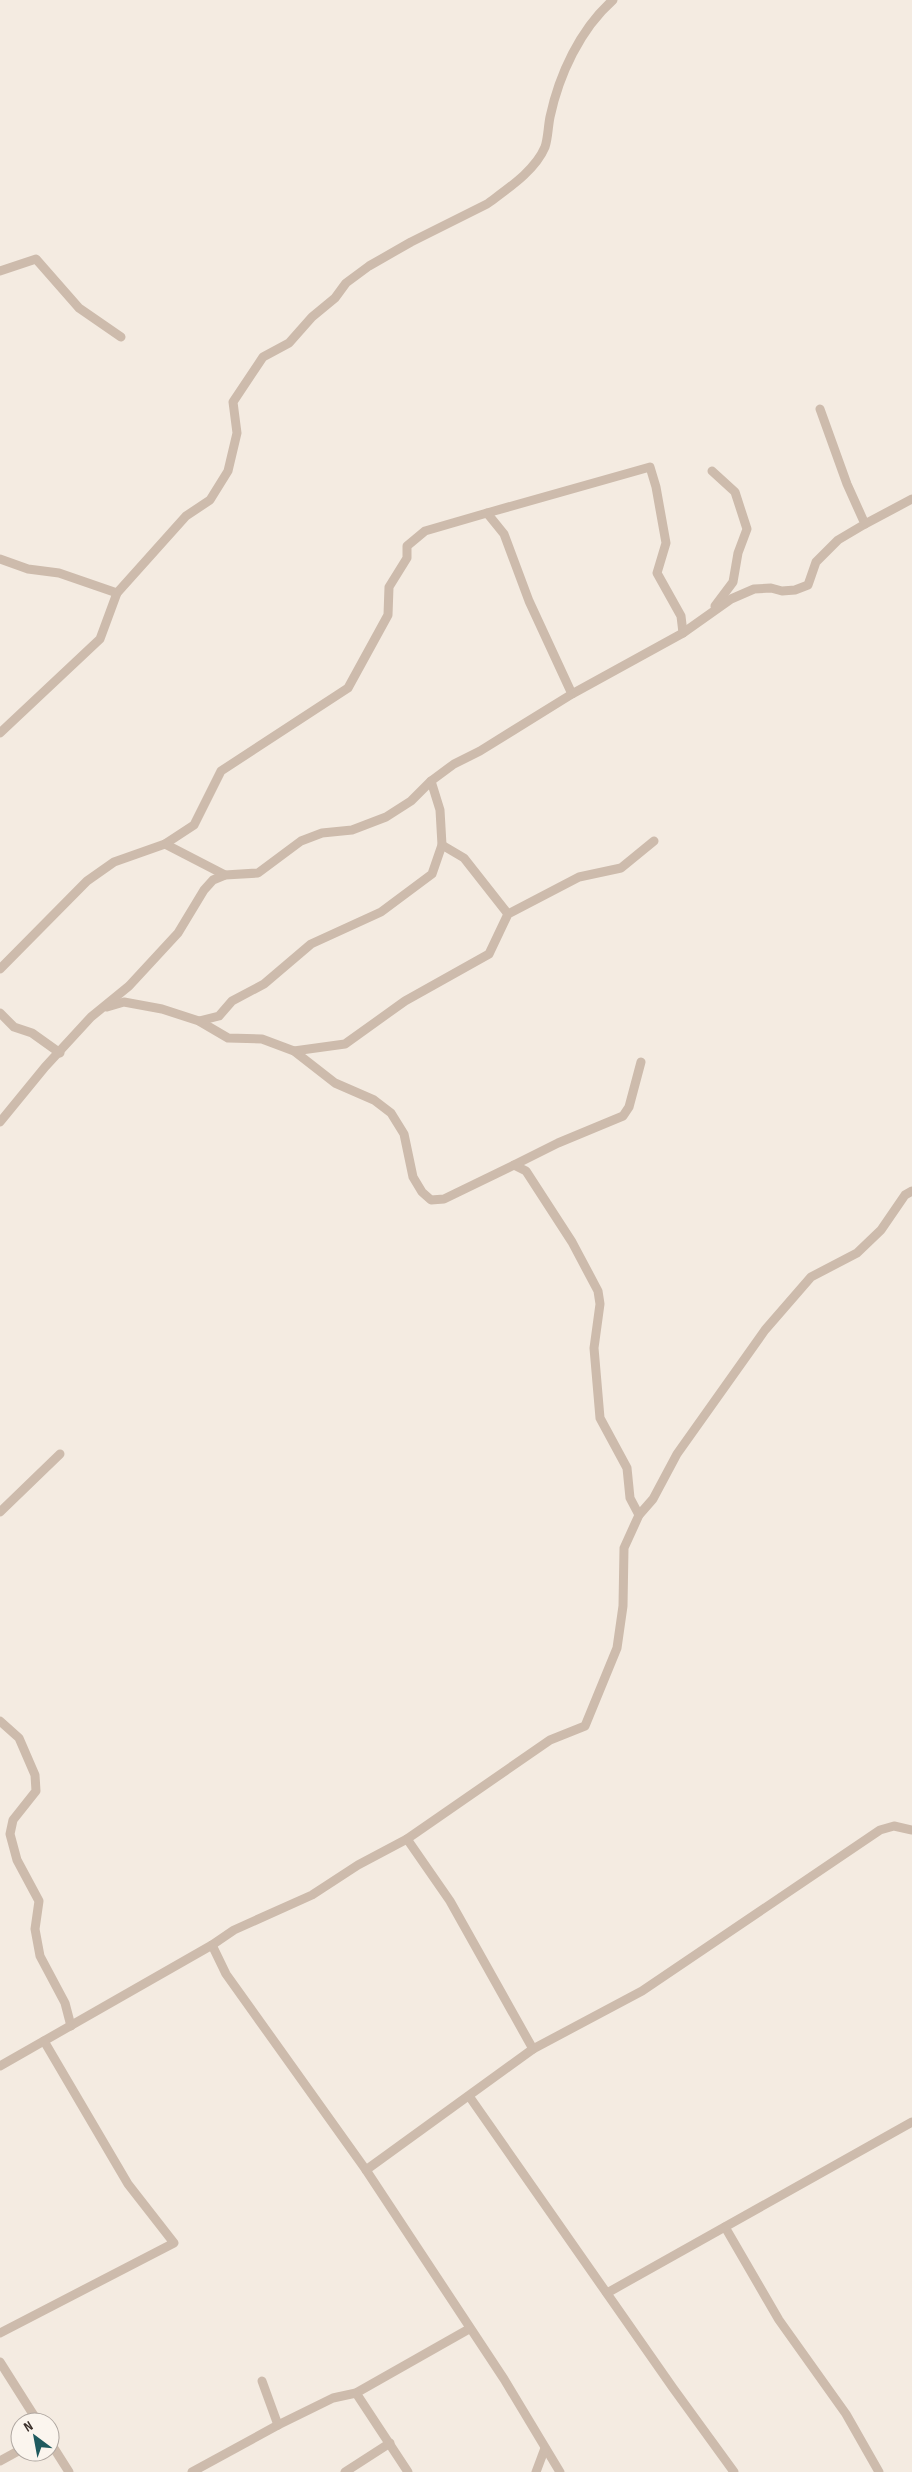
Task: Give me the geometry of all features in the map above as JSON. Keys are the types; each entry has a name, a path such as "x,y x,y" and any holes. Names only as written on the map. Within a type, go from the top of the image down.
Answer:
{"street":[{"path":"0,733 100,639 117,593 186,516 210,500 228,471 237,433 233,402 263,357 289,343 312,317 335,298 346,283 369,266 487,204 505,191 537,160 545,147 550,116 571,55 600,13 613,0"},
{"path":"0,271 36,258 79,308 121,337"},
{"path":"820,409 847,484 865,524"},
{"path":"0,969 87,881 114,862 165,844 194,825 222,771 348,688 388,615 389,587 407,558 407,546 425,531 650,467 656,486 666,543 657,573 681,616 683,633"},
{"path":"712,471 735,492 748,529 738,553 733,582 712,611"},
{"path":"0,1122 91,1017 128,986 178,933 204,890 213,880 225,875 258,872 301,841 322,833 352,830 386,817 411,801 430,781 454,764 480,751 572,694 683,633 712,611 754,589 771,588 782,591 795,590 808,585 816,562 838,540 912,499"},
{"path":"487,512 504,534 530,601 572,694"},
{"path":"0,559 28,569 59,573 117,593"},
{"path":"199,1021 219,1016 232,1001 264,984 311,944 381,912 432,874 442,845 440,810 430,781"},
{"path":"294,1051 344,1044 405,1001 489,954 508,914 579,877 621,868 654,841"},
{"path":"165,844 225,875"},
{"path":"442,845 464,858 508,914"},
{"path":"103,1008 124,1002 162,1009 199,1021 228,1038 262,1040 294,1051 335,1083 374,1100 391,1113 404,1134 413,1177 422,1192 431,1200 444,1199 558,1143 623,1116 629,1108 641,1062"},
{"path":"0,1013 14,1027 32,1033 60,1053"},
{"path":"514,1165 526,1172 540,1192 572,1242 598,1291 600,1304 594,1348 600,1418 627,1468 630,1498 639,1515"},
{"path":"0,2066 212,1945 234,1930 312,1895 358,1865 407,1839 550,1740 585,1726 617,1648 623,1606 624,1548 639,1515 653,1499 682,1446 765,1330 812,1277 857,1253 881,1230 905,1195 912,1191"},
{"path":"0,1512 60,1454"},
{"path":"0,1721 19,1738 35,1775 36,1791 13,1820 10,1834 17,1860 39,1901 35,1929 40,1956 65,2003 71,2026"},
{"path":"366,2170 533,2049 642,1991 880,1830 894,1826 912,1830"},
{"path":"407,1839 450,1901 533,2049"},
{"path":"212,1945 226,1974 238,1992 366,2170 469,2329 504,2379 560,2472"},
{"path":"0,2333 174,2243 128,2184 44,2041"},
{"path":"470,2096 734,2472"},
{"path":"607,2293 912,2122"},
{"path":"725,2227 779,2320 846,2414 879,2472"},
{"path":"192,2472 278,2425 333,2398 356,2393 469,2329"},
{"path":"0,2362 32,2412"},
{"path":"262,2381 278,2425"},
{"path":"356,2393 408,2472"},
{"path":"345,2472 390,2443"},
{"path":"536,2472 545,2448"},
{"path":"60,2458 69,2472"}]}
